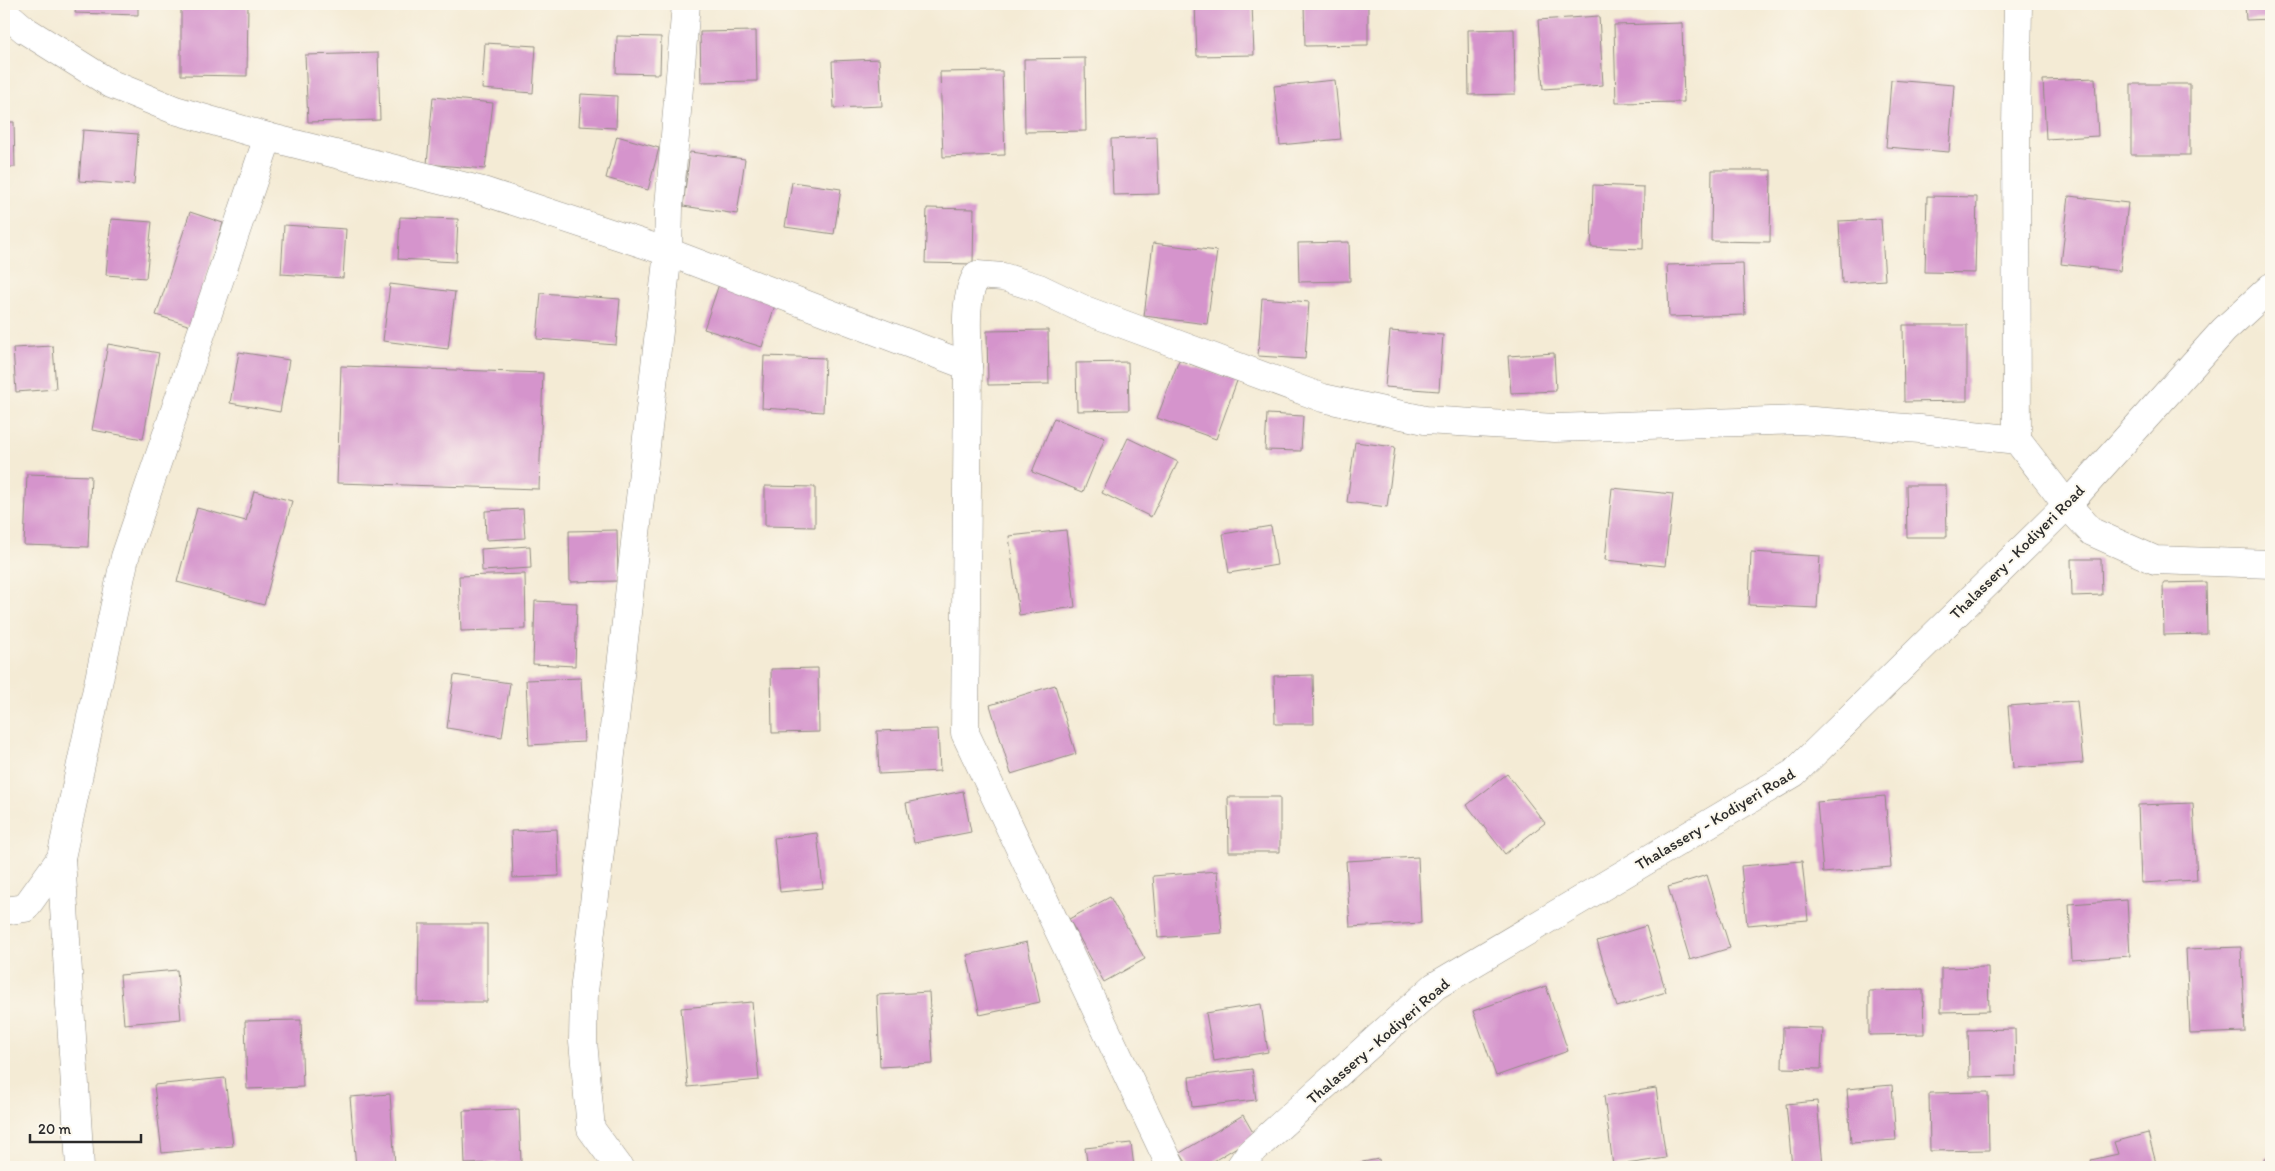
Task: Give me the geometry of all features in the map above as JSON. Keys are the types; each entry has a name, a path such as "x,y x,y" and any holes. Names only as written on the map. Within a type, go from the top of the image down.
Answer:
{"street":[{"path":"618,1167 592,1129 583,1041 584,992 668,252 669,207 686,4"},
{"path":"2018,4 2016,127 2017,440 2067,505 2092,532 2155,560 2271,564"},
{"path":"4,12 24,30 111,84 175,110 268,137 483,191 668,252 968,366"},
{"path":"80,1167 61,858 125,557 268,137"},
{"path":"1171,1167 965,733 967,318 972,285 978,275 1002,277 1039,288 1085,310 1323,398 1425,420 1555,428 1800,420 1920,429 2017,440"},
{"name":"Thalassery - Kodiyeri Road","path":"1240,1167 1249,1154 1435,986 1794,773 2067,505 2224,330 2271,287"},
{"path":"4,911 25,908 61,858"}],"building":[{"path":"76,4 138,4 138,15 75,13"},
{"path":"181,4 248,4 247,76 181,75"},
{"path":"1195,4 1252,4 1254,55 1197,56"},
{"path":"1304,4 1368,4 1368,45 1305,46"},
{"path":"2245,4 2271,4 2271,19 2246,20"},
{"path":"1599,16 1603,85 1543,89 1538,20"},
{"path":"1682,23 1684,102 1616,103 1614,25"},
{"path":"1514,29 1515,94 1469,95 1468,30"},
{"path":"756,31 757,81 701,82 700,32"},
{"path":"617,36 661,37 660,74 616,73"},
{"path":"485,43 536,46 533,93 482,89"},
{"path":"378,53 380,120 308,122 305,55"},
{"path":"1085,58 1086,131 1025,132 1024,59"},
{"path":"879,59 882,106 834,108 832,61"},
{"path":"1002,71 1005,155 943,157 940,72"},
{"path":"2095,78 2098,136 2046,139 2043,80"},
{"path":"1335,80 1341,139 1280,145 1274,86"},
{"path":"1891,80 1954,85 1949,152 1886,147"},
{"path":"2131,84 2190,84 2190,155 2131,155"},
{"path":"581,94 617,96 616,128 579,126"},
{"path":"433,97 493,103 485,169 427,164"},
{"path":"4,122 14,122 15,167 4,167"},
{"path":"83,130 138,134 134,185 79,181"},
{"path":"617,136 659,148 648,190 606,178"},
{"path":"1157,137 1159,194 1113,195 1111,139"},
{"path":"690,152 745,159 737,214 683,206"},
{"path":"1712,170 1771,170 1770,242 1711,241"},
{"path":"792,182 841,189 834,234 785,227"},
{"path":"1593,185 1644,187 1643,249 1591,247"},
{"path":"1927,196 1977,197 1975,273 1925,272"},
{"path":"2069,196 2128,203 2120,271 2061,264"},
{"path":"927,208 974,209 973,264 925,263"},
{"path":"190,212 223,223 191,326 156,315"},
{"path":"400,217 458,219 456,262 398,259"},
{"path":"111,219 152,222 146,278 106,275"},
{"path":"1881,219 1885,280 1842,283 1839,221"},
{"path":"284,225 346,229 343,278 281,274"},
{"path":"1349,242 1350,281 1299,282 1298,243"},
{"path":"1153,243 1217,251 1207,324 1144,316"},
{"path":"1743,263 1745,315 1669,317 1667,265"},
{"path":"390,284 455,292 448,349 383,341"},
{"path":"719,284 776,302 762,347 704,329"},
{"path":"541,293 620,299 616,345 537,339"},
{"path":"1262,298 1309,302 1305,359 1258,356"},
{"path":"1903,325 1967,325 1967,401 1904,402"},
{"path":"1048,330 1049,384 988,385 987,331"},
{"path":"1390,331 1443,335 1439,391 1385,387"},
{"path":"108,344 159,353 143,439 92,430"},
{"path":"53,346 56,389 16,392 13,348"},
{"path":"239,352 289,360 280,412 230,403"},
{"path":"1554,353 1556,391 1511,393 1508,356"},
{"path":"764,356 825,358 823,412 762,408"},
{"path":"1179,360 1237,381 1216,439 1157,418"},
{"path":"1128,362 1129,410 1077,411 1076,363"},
{"path":"341,366 543,373 539,489 337,483"},
{"path":"1267,414 1303,416 1301,451 1265,450"},
{"path":"1054,418 1105,438 1083,492 1032,472"},
{"path":"1128,438 1178,462 1151,517 1102,493"},
{"path":"1355,442 1395,447 1387,507 1347,502"},
{"path":"27,474 91,476 88,547 24,545"},
{"path":"1906,485 1946,485 1947,537 1907,537"},
{"path":"765,486 815,487 815,527 765,526"},
{"path":"1612,488 1673,494 1665,566 1605,560"},
{"path":"254,491 292,501 264,605 177,582 197,508 246,521"},
{"path":"523,509 525,538 486,540 485,511"},
{"path":"1271,526 1277,565 1229,573 1223,534"},
{"path":"617,530 618,581 570,582 569,531"},
{"path":"1066,530 1075,607 1019,615 1009,536"},
{"path":"530,546 531,568 482,571 481,549"},
{"path":"1751,552 1820,556 1817,608 1749,605"},
{"path":"2071,559 2101,559 2102,595 2072,596"},
{"path":"525,574 526,629 461,631 459,576"},
{"path":"2206,582 2207,634 2164,635 2163,583"},
{"path":"535,601 577,603 575,666 533,664"},
{"path":"818,668 819,732 772,733 771,669"},
{"path":"454,675 510,683 502,737 447,728"},
{"path":"1313,675 1314,724 1275,724 1274,676"},
{"path":"581,678 584,742 529,745 526,680"},
{"path":"1055,685 1076,754 1011,774 990,705"},
{"path":"2077,701 2083,763 2013,768 2008,706"},
{"path":"938,729 940,771 879,774 877,731"},
{"path":"1507,774 1545,823 1505,854 1467,805"},
{"path":"963,791 971,832 914,843 906,803"},
{"path":"1885,796 1891,867 1823,873 1817,802"},
{"path":"1228,797 1280,797 1280,852 1229,852"},
{"path":"2193,803 2197,880 2141,883 2138,805"},
{"path":"557,829 559,876 513,878 511,831"},
{"path":"817,833 823,888 780,892 774,838"},
{"path":"1418,857 1421,923 1350,927 1346,861"},
{"path":"1802,861 1808,920 1747,925 1741,866"},
{"path":"1217,871 1222,933 1158,938 1153,876"},
{"path":"1707,875 1730,948 1690,960 1668,887"},
{"path":"1110,897 1145,959 1104,982 1069,919"},
{"path":"2127,900 2130,956 2072,960 2069,904"},
{"path":"419,924 487,924 487,1002 418,1002"},
{"path":"1646,926 1666,992 1617,1007 1597,941"},
{"path":"1027,942 1040,1002 980,1015 967,955"},
{"path":"2241,947 2245,1032 2190,1034 2186,949"},
{"path":"1988,967 1989,1011 1941,1012 1941,968"},
{"path":"177,970 181,1019 124,1024 120,975"},
{"path":"1546,986 1568,1051 1496,1076 1473,1011"},
{"path":"1923,990 1924,1034 1869,1035 1869,991"},
{"path":"929,992 933,1064 880,1067 877,995"},
{"path":"752,1002 759,1080 688,1087 681,1008"},
{"path":"1261,1004 1268,1052 1214,1061 1206,1013"},
{"path":"301,1020 303,1087 247,1089 245,1021"},
{"path":"1783,1027 1823,1028 1821,1069 1782,1068"},
{"path":"2015,1029 2016,1076 1969,1077 1968,1030"},
{"path":"1252,1069 1256,1100 1192,1107 1189,1077"},
{"path":"225,1078 233,1146 162,1153 154,1085"},
{"path":"1892,1085 1896,1140 1851,1143 1847,1089"},
{"path":"1656,1088 1666,1158 1613,1166 1604,1096"},
{"path":"1988,1092 1989,1150 1930,1151 1929,1093"},
{"path":"390,1094 395,1165 356,1167 350,1097"},
{"path":"1817,1101 1823,1165 1792,1167 1786,1104"},
{"path":"519,1109 521,1162 465,1164 463,1111"},
{"path":"1243,1115 1255,1136 1204,1167 1189,1167 1180,1153"},
{"path":"2148,1133 2157,1167 2093,1167 2091,1160 2118,1154 2114,1142"},
{"path":"1131,1143 1134,1167 1088,1167 1085,1148"},
{"path":"2271,1157 2271,1167 2265,1167 2264,1158"},
{"path":"1379,1159 1380,1167 1341,1167 1341,1166"}]}
